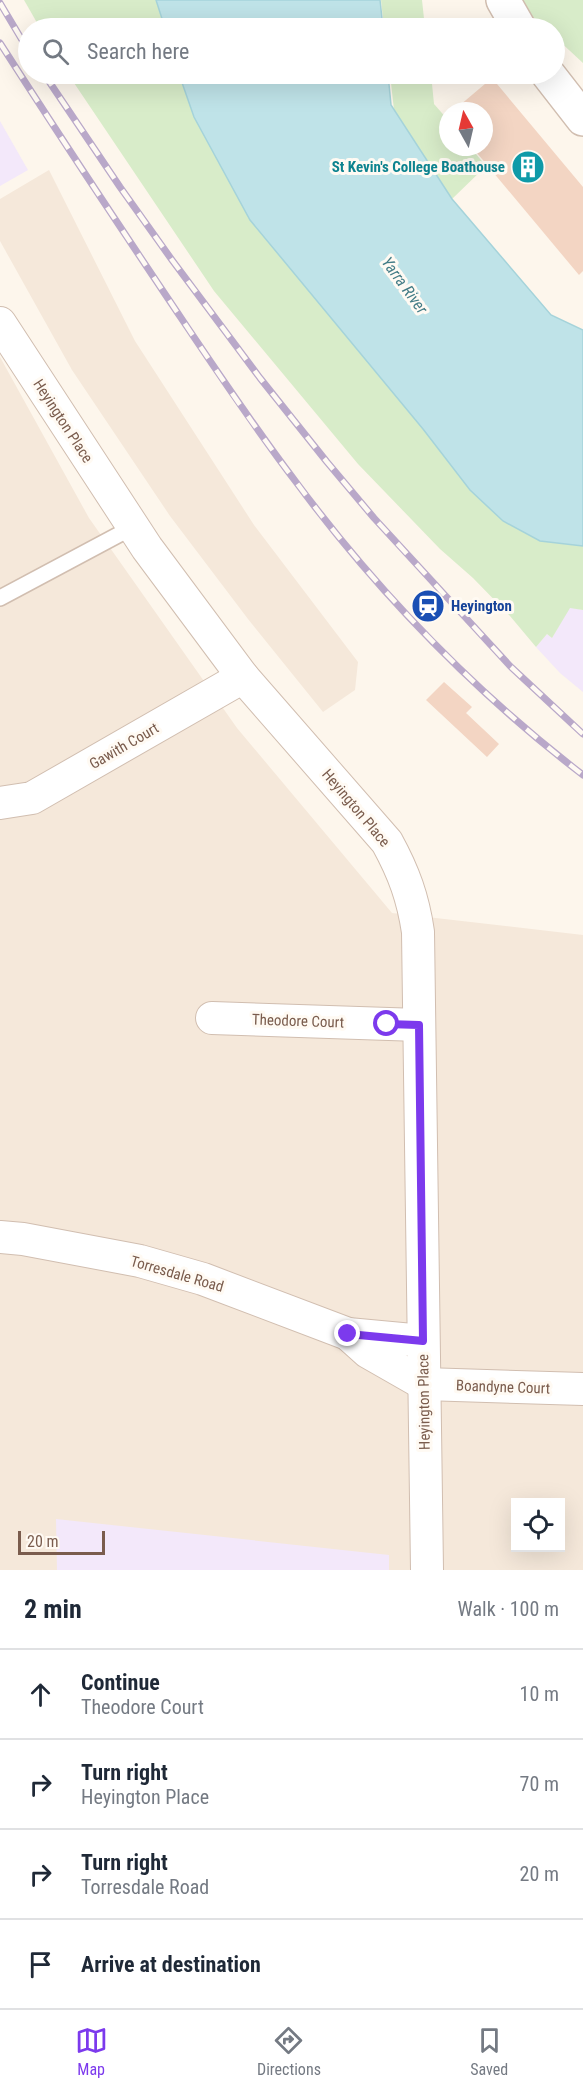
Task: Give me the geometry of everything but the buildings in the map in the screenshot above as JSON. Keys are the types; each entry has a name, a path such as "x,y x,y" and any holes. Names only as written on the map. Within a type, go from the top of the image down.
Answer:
{"street":[{"path":"503,0 513,18"},
{"path":"556,84 583,119"},
{"name":"Heyington Place","path":"1,323 133,527 243,677 387,842 402,871 414,903 418,932 427,1570"},
{"name":"Gawith Court","path":"0,803 32,798 243,677"},
{"name":"Theodore Court","path":"212,1018 419,1025"},
{"name":"Torresdale Road","path":"0,1237 72,1247 150,1264 203,1279 348,1334 423,1341"},
{"name":"Torresdale Road","path":"348,1334 368,1352 424,1384"},
{"name":"Boandyne Court","path":"424,1384 583,1389"}],"lane":[{"path":"0,598 133,527"}],"shaded area":[{"path":"0,121 28,170 0,186"},
{"path":"49,170 135,341 254,525 358,662 355,690 323,712 248,619 170,516 72,370 0,241 0,199"},
{"path":"0,357 89,518 237,728 392,913 583,935 583,1570 0,1570"},
{"path":"570,607 583,610 583,692 560,673 536,647 547,634 552,638"},
{"path":"56,1519 389,1555 389,1570 57,1570"}],"green space":[{"path":"24,0 156,0 162,18 34,18"},
{"path":"381,0 422,0 424,18 383,18"},
{"path":"519,0 583,0 583,63 565,46 565,18 534,18 521,7"},
{"path":"75,84 182,84 194,117 470,490 540,541 583,546 583,610 570,608 552,638 547,634 536,647 510,616 473,578 440,549 358,464 214,291"},
{"path":"391,84 432,84 434,104 439,110 439,156 478,156 486,166 452,199 394,110"}],"water":[{"path":"156,0 380,0 382,18 162,18"},
{"name":"Yarra River","path":"182,84 389,84 391,105 452,199 551,315 583,330 583,546 540,541 503,521 470,490 423,429 250,220 194,117"}],"railway":[{"path":"0,3 18,33"},
{"path":"0,43 18,71"},
{"path":"27,84 215,369 279,460 327,522 394,601 466,675 504,710 583,775"},
{"path":"51,84 172,260 260,378 327,462 374,518 510,666 583,734"}],"place":[{"name":"St Kevin's College Boathouse","path":"528,167"},
{"name":"Heyington","path":"428,606"}],"route":[{"path":"348,1334 423,1341 419,1025 387,1024"}]}
